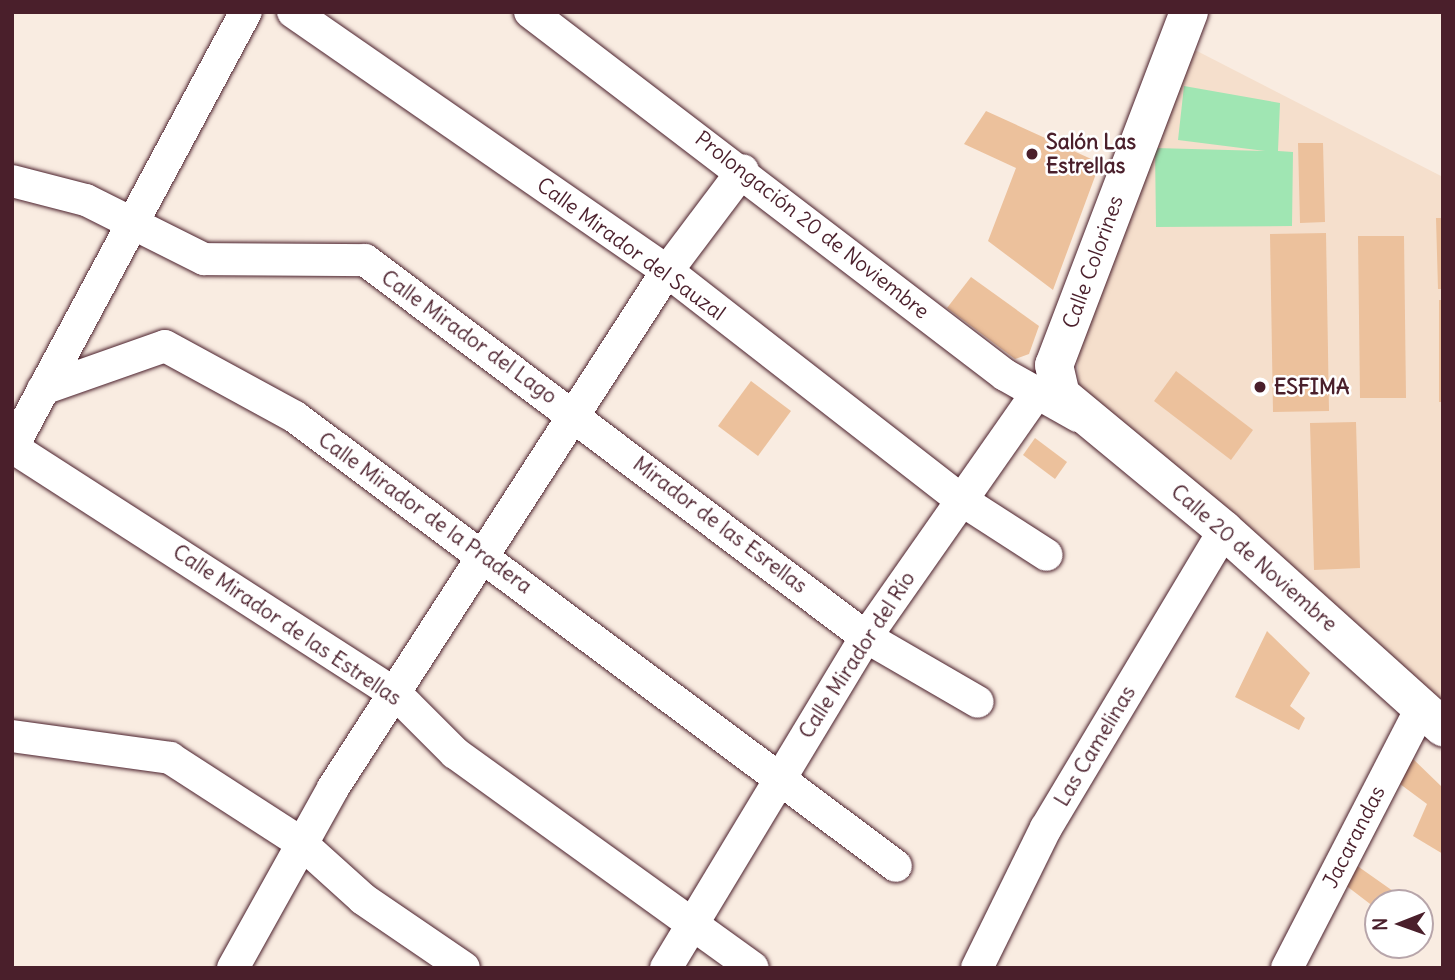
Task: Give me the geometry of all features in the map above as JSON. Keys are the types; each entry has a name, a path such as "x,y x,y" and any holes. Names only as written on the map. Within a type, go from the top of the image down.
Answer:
{"main road":[{"name":"Calle Colorines","path":"1050,385 1189,12"},
{"name":"Calle 20 de Noviembre","path":"1050,385 1224,530 1432,717"}],"street":[{"path":"12,448 246,12"},
{"name":"Calle Mirador del Sauzal","path":"293,12 667,271 960,499 1047,555"},
{"name":"Prolongación 20 de Noviembre","path":"530,12 743,170 1005,375 1050,385"},
{"path":"233,968 300,842 486,558 573,413 667,271 743,170"},
{"path":"12,181 86,200 132,223"},
{"name":"Calle Mirador del Lago","path":"132,223 204,259 365,260 573,413"},
{"name":"Calle Mirador de la Pradera","path":"43,389 165,346 295,417 779,774 896,866"},
{"name":"Calle Mirador del Río","path":"666,968 779,774 866,637 960,499 1050,385"},
{"name":"Mirador de las Esrellas","path":"573,413 866,637 978,702"},
{"name":"Calle Mirador de las Estrellas","path":"12,448 398,696 455,753 753,968"},
{"name":"Las Camelinas","path":"977,968 1046,828 1224,530"},
{"name":"Jacarandas","path":"1287,968 1432,717"},
{"path":"12,736 170,758 300,842 363,899 464,968"}],"shaded area":[{"name":"ESFIMA","path":"1197,51 1443,177 1443,725 1080,393 1077,356 1191,52"}],"green space":[{"path":"1184,86 1280,103 1278,151 1293,152 1292,226 1156,227 1155,148 1265,151 1178,140"}],"building":[{"path":"986,111 1100,163 1053,290 988,241 1016,168 964,144"},
{"path":"1298,143 1323,143 1325,222 1300,223"},
{"path":"1436,218 1443,218 1443,289 1438,289"},
{"path":"1326,233 1329,411 1273,412 1270,234"},
{"path":"1358,236 1404,236 1406,398 1360,398"},
{"path":"971,277 1039,326 1029,354 1015,359 947,308"},
{"path":"1439,300 1443,300 1443,402 1439,402"},
{"path":"1176,371 1253,430 1231,460 1154,401"},
{"path":"751,381 791,411 758,456 718,426"},
{"path":"1356,422 1360,568 1314,570 1310,423"},
{"path":"1035,438 1067,462 1055,479 1023,455"},
{"path":"1267,631 1310,673 1290,706 1305,718 1299,730 1235,697"},
{"path":"1410,756 1443,788 1443,854 1413,836 1427,804 1396,781"},
{"path":"1356,865 1390,889 1364,889 1364,899 1344,884"}],"place":[{"name":"Salón Las Estrellas","path":"1032,154"},
{"name":"ESFIMA","path":"1260,387"}]}
